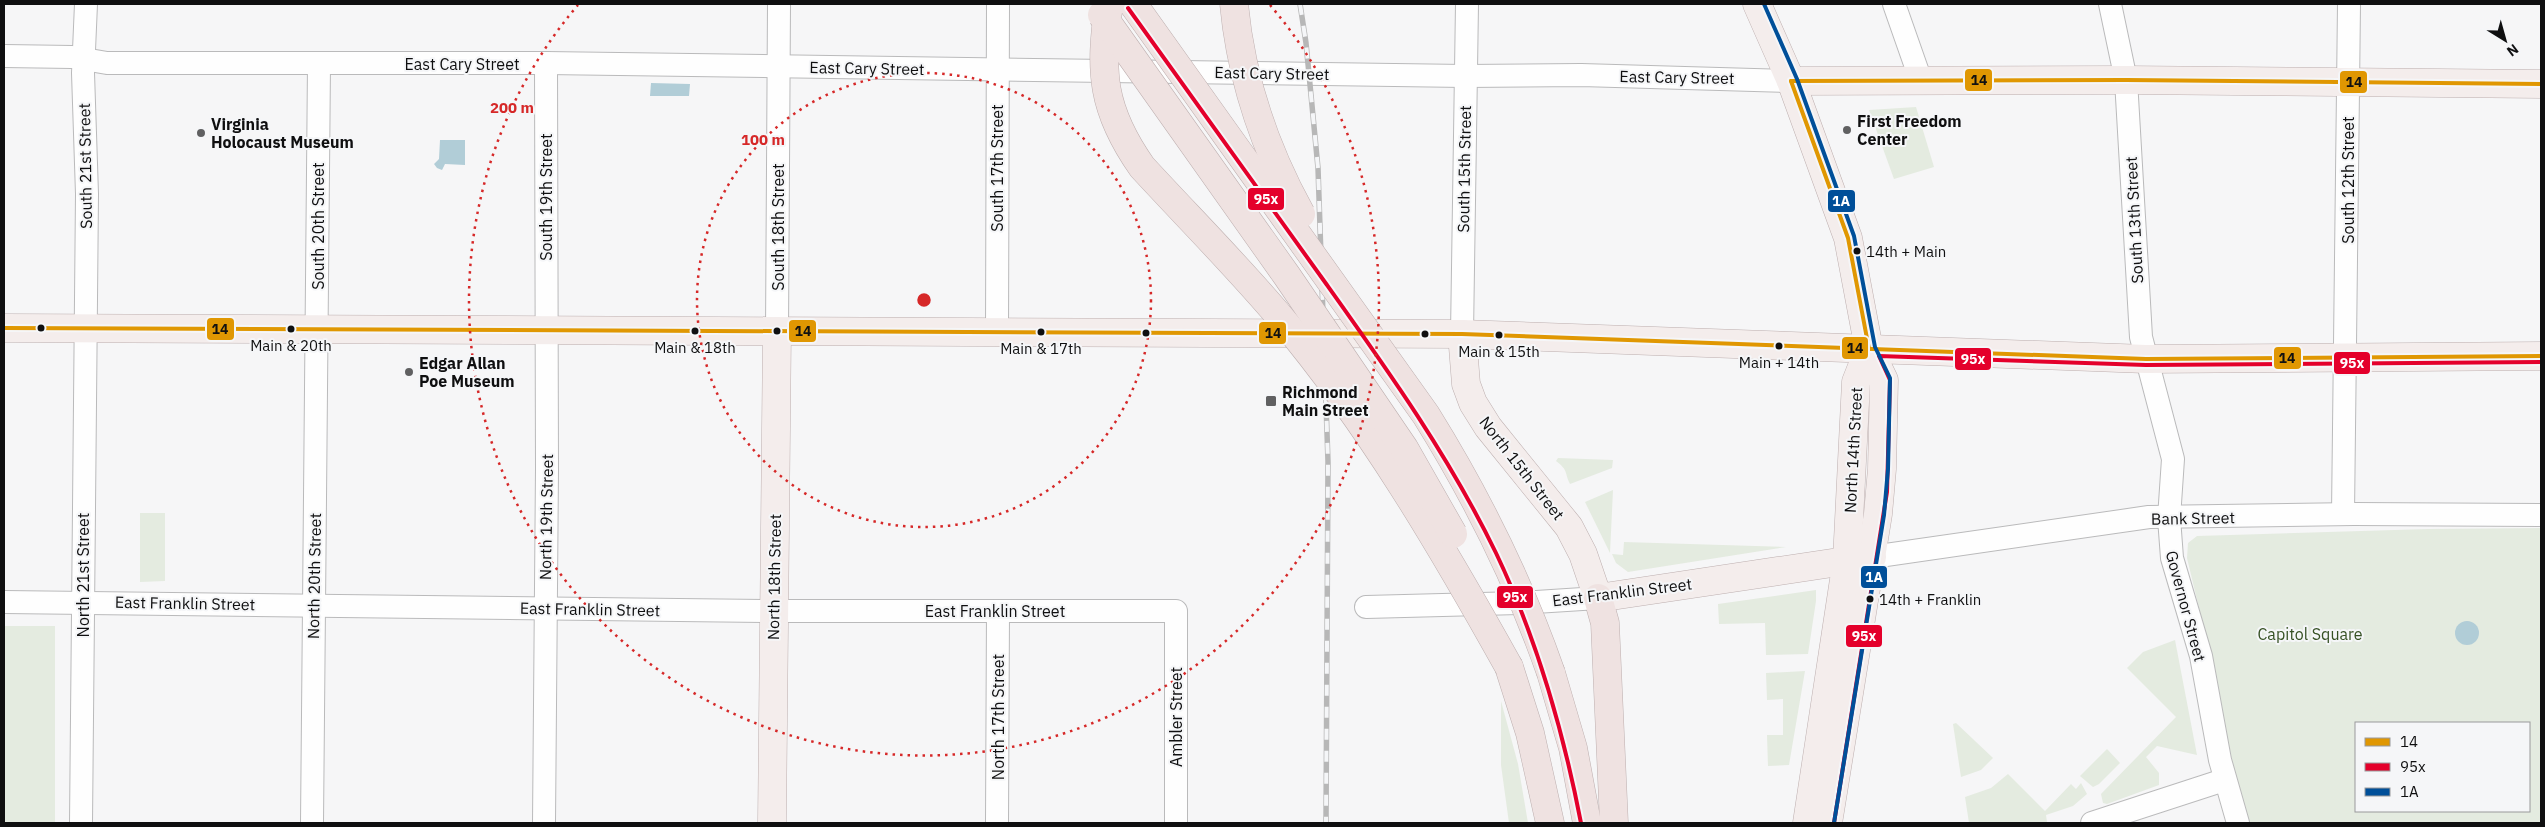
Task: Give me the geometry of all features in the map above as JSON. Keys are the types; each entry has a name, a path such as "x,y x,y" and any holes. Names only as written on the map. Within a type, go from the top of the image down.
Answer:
{"highway":[{"path":"1094,4 1281,268 1404,448 1433,497 1465,558 1513,675 1542,782 1550,823"},
{"path":"1108,4 1102,63 1106,90 1124,142 1142,167 1281,318 1359,420 1409,495 1513,675"},
{"path":"1133,4 1355,314 1426,415 1458,466 1517,582 1551,673 1573,748 1588,823"},
{"path":"1234,4 1244,70 1259,120 1289,192 1355,314"},
{"path":"1598,598 1605,623 1614,823"}],"main road":[{"path":"1757,4 1791,81 1848,238 1869,349"},
{"name":"East Cary Street","path":"1791,81 2126,80 2348,84 2541,84"},
{"path":"4,328 1462,334 1869,349 2143,348 2346,356 2541,356"},
{"name":"North 18th Street","path":"772,823 777,330"},
{"name":"North 15th Street","path":"1462,334 1466,384 1473,403 1488,427 1569,527 1583,554 1598,598"},
{"name":"North 14th Street","path":"1828,823 1860,558 1856,382 1869,349"},
{"name":"North 14th Street","path":"1807,823 1860,558"},
{"name":"East Franklin Street","path":"1598,598 1860,558"}],"street":[{"name":"South 21st Street","path":"86,4 84,60 86,328"},
{"name":"South 18th Street","path":"777,330 780,4"},
{"name":"South 17th Street","path":"997,332 996,70 998,4"},
{"name":"South 15th Street","path":"1462,334 1467,4"},
{"path":"1894,4 1921,81"},
{"name":"South 13th Street","path":"2110,4 2126,80 2143,348"},
{"name":"South 12th Street","path":"2343,514 2349,4"},
{"name":"East Cary Street","path":"4,56 72,57 98,63 546,64 1581,76 1791,81"},
{"name":"South 20th Street","path":"317,329 319,64"},
{"name":"South 19th Street","path":"546,64 547,330"},
{"name":"North 21st Street","path":"81,823 86,328"},
{"name":"North 20th Street","path":"312,823 317,329"},
{"name":"North 19th Street","path":"544,823 547,330"},
{"name":"Governor Street","path":"2143,348 2174,459 2169,518 2172,558 2201,656 2224,780 2238,823"},
{"name":"Bank Street","path":"1860,558 2149,517 2343,514 2541,515"},
{"name":"East Franklin Street","path":"1366,607 1519,603 1598,598"},
{"name":"East Franklin Street","path":"4,602 773,611 1176,611"},
{"name":"North 17th Street","path":"997,823 998,611"},
{"name":"Ambler Street","path":"1176,611 1176,823"},
{"path":"2092,823 2224,780"}],"green space":[{"path":"1916,107 1934,167 1894,179 1869,110"},
{"path":"1558,458 1613,460 1612,468 1570,484 1565,470 1556,461"},
{"path":"1613,490 1610,553 1585,502"},
{"path":"140,513 165,513 165,581 140,582"},
{"name":"Capitol Square","path":"2541,528 2541,823 2246,823 2233,778 2210,654 2187,558 2188,543 2197,536 2428,529"},
{"path":"1624,542 1786,547 1628,572 1616,563 1612,554 1623,555"},
{"path":"1816,590 1808,654 1766,655 1765,623 1719,624 1718,604"},
{"path":"4,626 55,626 55,823 4,823"},
{"path":"2175,640 2197,755 2157,746 2146,757 2159,773 2159,785 2107,804 2103,803 2101,794 2176,717 2127,668 2143,652"},
{"path":"1805,671 1789,765 1768,766 1767,735 1783,735 1783,699 1767,700 1766,673"},
{"path":"1501,701 1518,764 1528,823 1509,823 1501,765"},
{"path":"1956,723 1993,758 1981,770 1961,777 1953,724"},
{"path":"2107,749 2120,763 2099,784 2093,787 2080,776"},
{"path":"2008,774 2045,811 2071,784 2076,789 2081,783 2087,794 2073,806 2046,815 2047,822 2043,823 1969,823 1965,797 1991,788"}],"water":[{"path":"651,83 690,84 689,96 650,96"},
{"path":"440,140 465,140 465,165 445,164 442,170 437,168 434,164 439,159"},
{"path":"2467,621 2475,625 2479,633 2475,641 2467,645 2459,641 2455,633 2459,625"}],"railway":[{"path":"1300,4 1306,43 1318,168 1328,462 1326,823"}],"transit line":[{"name":"1A","path":"1764,4 1797,79 1854,236 1875,347 1890,378 1888,469 1884,515 1834,823"},
{"name":"95x","path":"1128,8 1373,350 1417,415 1478,517 1511,585 1536,652 1557,719 1581,823"},
{"name":"14","path":"1791,81 2126,80 2541,84"},
{"name":"14","path":"1791,81 1848,238 1869,349"},
{"name":"14","path":"4,328 1462,334 2146,359 2541,356"},
{"name":"95x","path":"1834,823 1887,492 1890,380 1879,356 2146,365 2541,362"}],"place":[{"name":"First Freedom Center","path":"1847,130"},
{"name":"Virginia Holocaust Museum","path":"201,133"},
{"name":"14th + Main","path":"1857,251"},
{"name":"Main & 20th","path":"291,329"},
{"name":"Main & 18th","path":"695,331"},
{"name":"Main & 17th","path":"1041,332"},
{"name":"Main & 15th","path":"1499,335"},
{"name":"Main + 14th","path":"1779,346"},
{"name":"Edgar Allan Poe Museum","path":"409,372"},
{"name":"Richmond Main Street","path":"1271,401"},
{"name":"14th + Franklin","path":"1870,599"}]}
